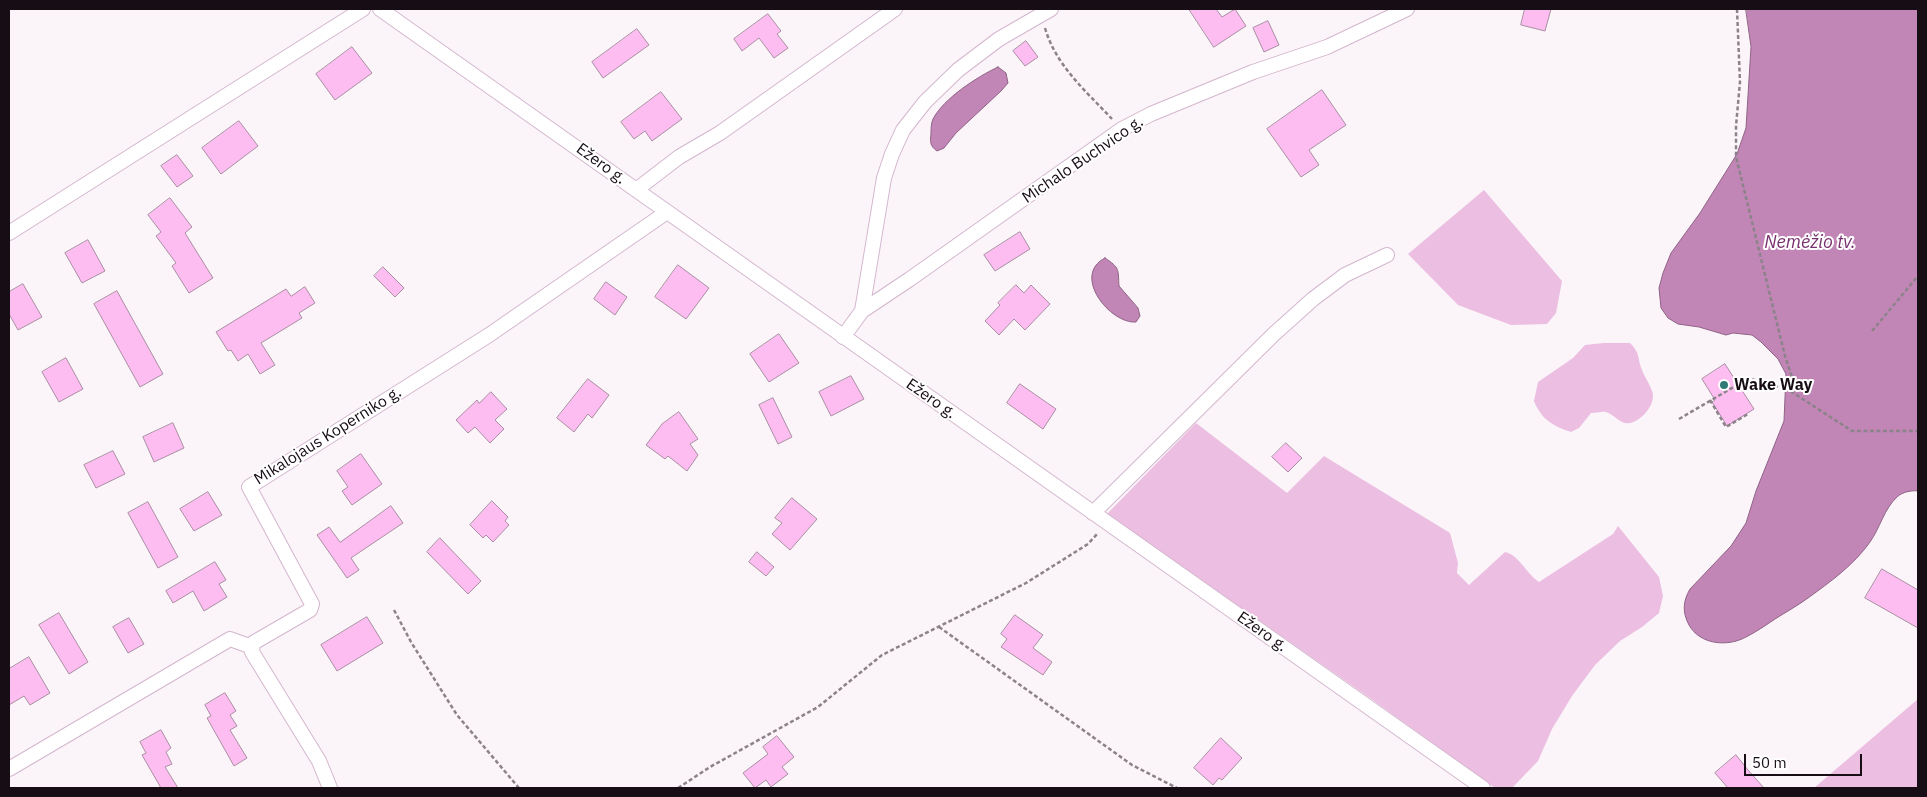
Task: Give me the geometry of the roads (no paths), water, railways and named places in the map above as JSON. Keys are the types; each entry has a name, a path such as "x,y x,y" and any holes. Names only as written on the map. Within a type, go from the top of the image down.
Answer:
{"street":[{"path":"9,233 363,9"},
{"name":"Ežero g.","path":"380,9 396,13 636,190 1482,788"},
{"path":"636,190 895,9"},
{"name":"Michalo Buchvico g.","path":"843,337 862,311 1122,129 1151,114 1253,72 1327,46 1407,9"},
{"path":"862,311 884,178 903,130 925,102 958,70 999,39 1046,12"},
{"name":"Mikalojaus Koperniko g.","path":"252,647 253,643 310,610 312,604 249,486 489,335 667,212"},
{"path":"1093,514 1274,334 1313,299 1345,275 1387,255"},
{"path":"9,769 230,639 252,647 252,652 319,761 330,788"}],"water":[{"name":"Nemėžio tv.","path":"1746,9 1918,9 1918,491 1907,492 1897,497 1889,507 1864,550 1833,579 1804,601 1753,633 1739,640 1723,643 1707,640 1694,632 1685,616 1685,602 1690,589 1731,546 1746,523 1756,491 1784,421 1786,374 1778,359 1752,335 1733,333 1726,335 1699,327 1678,324 1668,318 1661,308 1659,288 1671,253 1700,213 1737,154 1746,128 1751,47"},
{"path":"998,67 1006,73 1008,83 956,133 944,148 937,151 931,144 931,139 932,122 938,111 962,89"},
{"path":"1105,258 1116,267 1119,286 1138,308 1140,316 1136,322 1126,321 1115,315 1098,297 1093,286 1092,275 1096,266"}],"place":[{"name":"Wake Way","path":"1724,385"}]}
